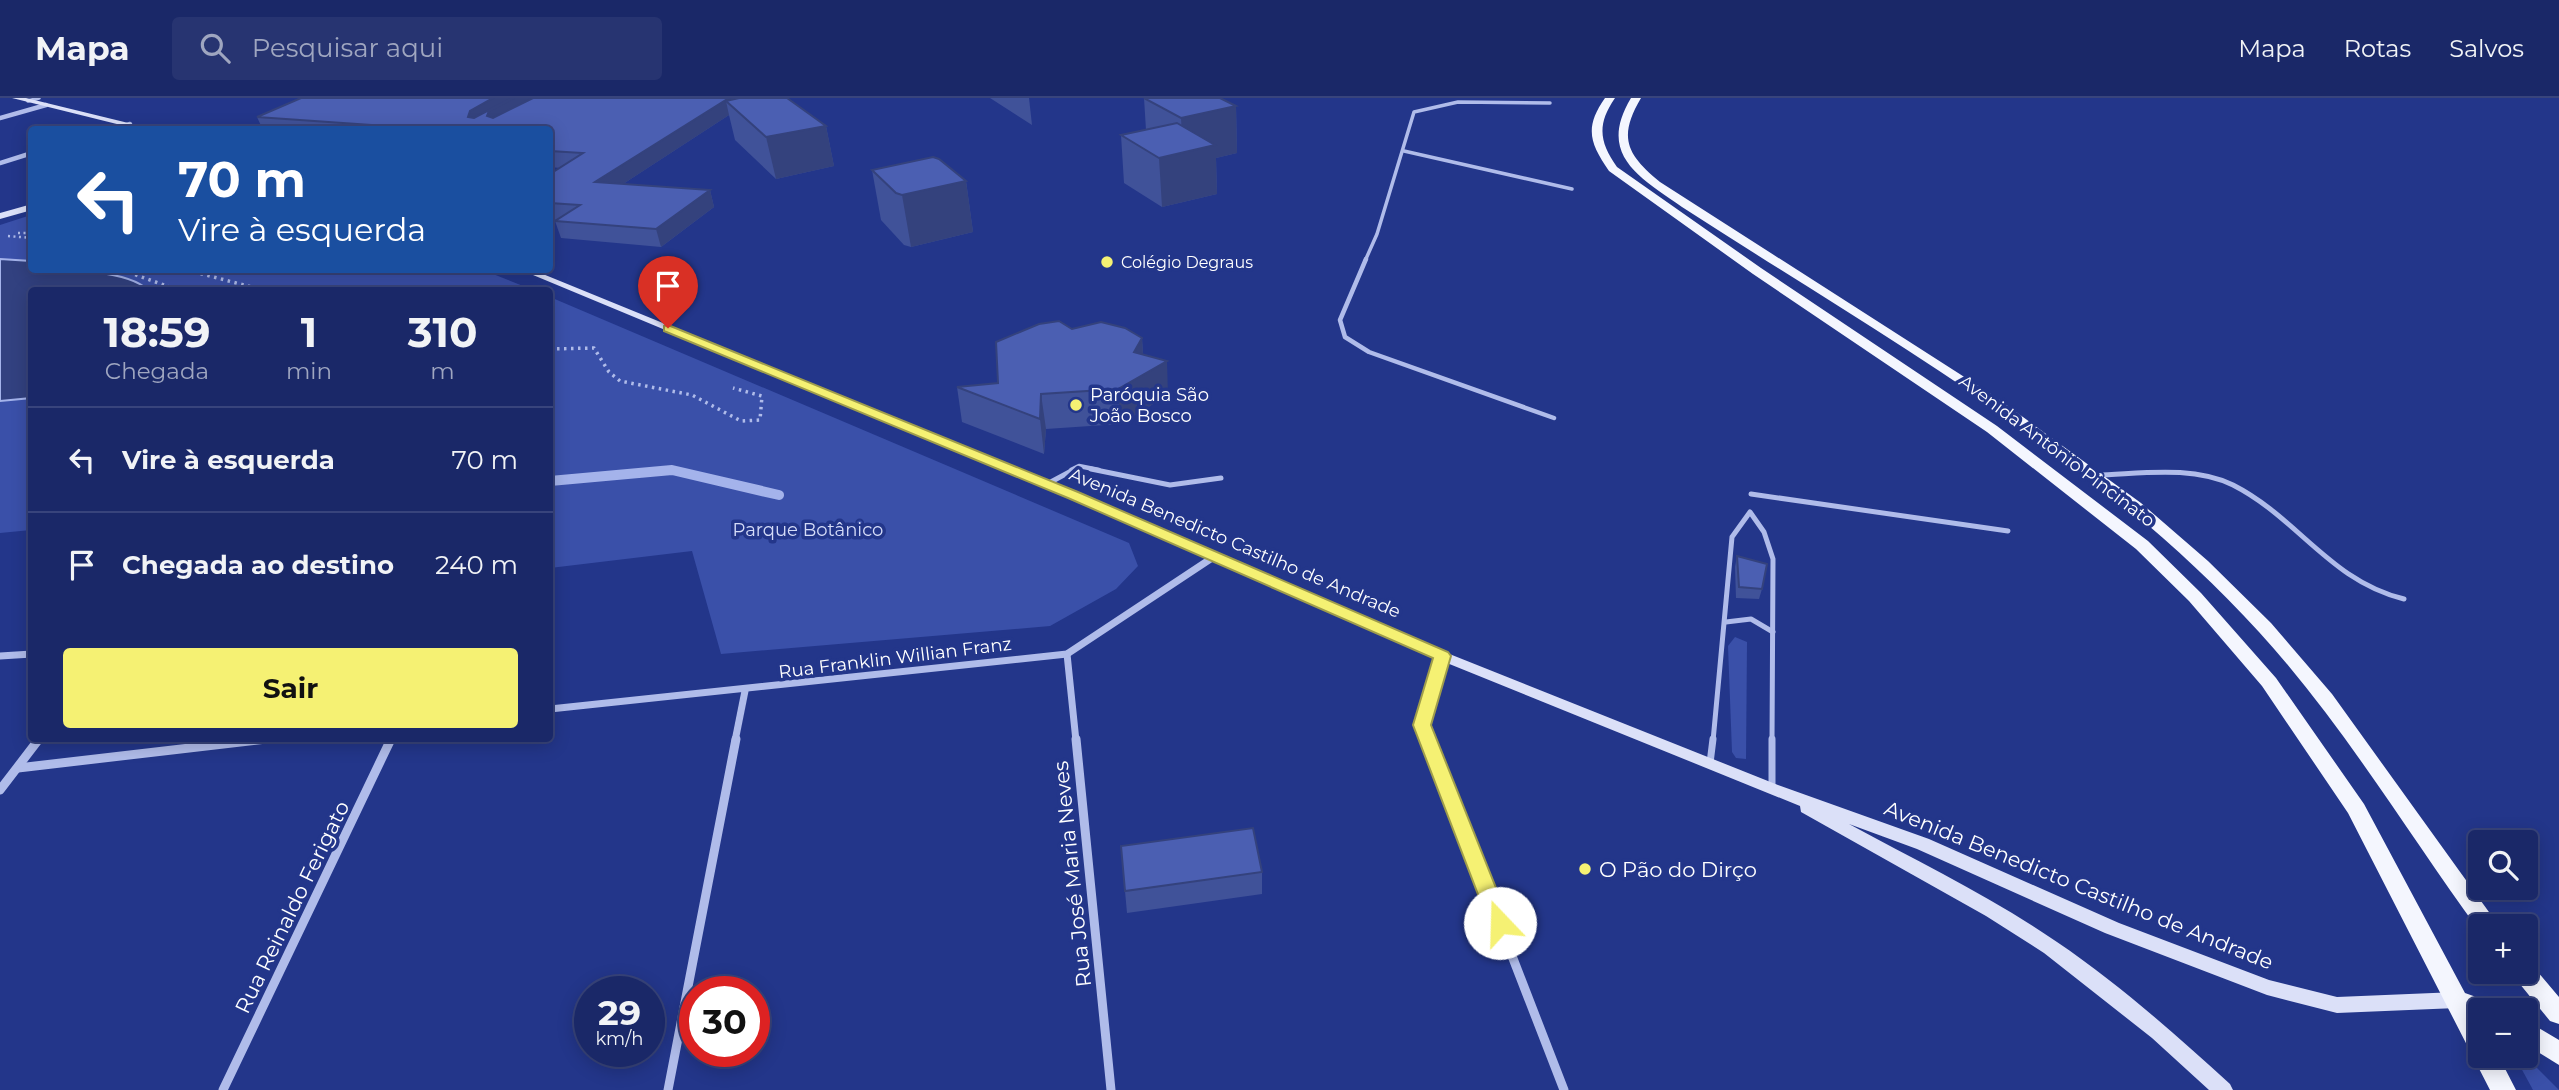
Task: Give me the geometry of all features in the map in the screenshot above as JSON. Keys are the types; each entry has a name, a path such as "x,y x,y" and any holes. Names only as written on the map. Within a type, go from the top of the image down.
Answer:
{"main road":[{"path":"16,98 138,126"},
{"name":"Avenida Antônio Pincinato","path":"1610,98 1598,114 1594,127 1602,153 1613,169 1757,271 1992,429 2142,545 2194,597 2269,682 2357,809 2468,1022"},
{"name":"Avenida Antônio Pincinato","path":"1636,98 1626,116 1622,142 1627,156 1653,181 2020,421 2096,475 2180,545 2264,626 2313,684 2479,914"},
{"path":"0,216 28,208"},
{"name":"Avenida Benedicto Castilho de Andrade","path":"533,273 1047,484 1443,656 1772,789 1923,844 2112,928 2267,987 2337,1005 2457,1000"},
{"name":"Avenida Benedicto Castilho de Andrade","path":"1772,789 1992,911 2051,948 2159,1032 2223,1090"},
{"path":"2534,984 2559,1014"},
{"path":"2457,1000 2468,1004"},
{"path":"2538,1039 2559,1054"},
{"path":"2492,1068 2503,1090"}],"street":[{"path":"0,118 46,105"},
{"path":"124,126 130,124"},
{"path":"0,163 28,154"},
{"name":"Rua Franklin Willian Franz","path":"553,709 745,691 1067,654 1215,556"},
{"path":"0,656 28,654"},
{"name":"Rua José Maria Neves","path":"1067,654 1111,1090"},
{"path":"1443,656 1422,725 1564,1090"},
{"path":"668,1090 745,691"},
{"path":"0,790 37,742"},
{"path":"18,768 242,742"},
{"name":"Rua Reinaldo Ferigato","path":"223,1090 390,742"}],"lane":[{"path":"28,101 39,98"},
{"path":"1550,103 1447,99 1425,103 1414,111 1377,234 1345,306 1341,331 1349,342 1369,352 1554,418"},
{"path":"1404,151 1572,189"},
{"path":"1047,484 1079,466 1170,485 1220,478"},
{"path":"2096,475 2186,472 2232,485 2288,523 2352,579 2380,593 2404,599"},
{"path":"1751,494 2008,531"},
{"path":"1710,763 1726,622 1732,537 1750,512 1763,532 1773,559 1772,789"},
{"path":"1726,622 1741,617 1752,619 1763,622 1774,633"}],"path":[{"path":"0,236 28,238"},
{"path":"130,273 170,287"},
{"path":"198,273 252,287"},
{"path":"553,349 594,348 612,376 639,386 691,394 734,421 747,424 760,420 762,396 733,388"}],"green space":[{"path":"28,216 28,273 490,273 526,287 28,287 28,530 0,533 0,225"},
{"name":"Parque Botânico","path":"553,298 1129,543 1138,566 1116,589 1050,626 721,654 692,551 553,568"},
{"path":"1735,637 1747,642 1746,759 1736,758 1732,752 1728,646"},
{"path":"2521,1068 2537,1068 2559,1090 2533,1090"}],"shaded area":[{"path":"0,259 28,261 28,273 110,274 144,287 28,287 28,398 0,401"}],"building":[{"path":"301,98 493,98 470,111 468,117 474,118 514,98 489,111 487,116 493,118 533,98 729,98 595,182 710,190 656,229 555,221 580,205 553,203 553,172 583,153 553,151 553,126 386,126 257,117"},
{"path":"739,98 787,98 826,126 766,137 726,101"},
{"path":"1144,98 1220,98 1236,106 1181,118"},
{"path":"1177,123 1215,145 1159,158 1121,135"},
{"path":"933,157 966,181 902,195 896,193 872,170"},
{"path":"1059,321 1072,329 1101,322 1125,328 1142,338 1134,352 1167,361 1118,389 1041,394 1040,419 957,387 998,383 996,342 1039,324"},
{"path":"1737,556 1767,564 1762,589 1739,587"},
{"path":"1253,828 1262,872 1125,891 1121,846"}],"waterway":[{"path":"553,481 672,470"},
{"path":"672,470 779,495"}],"place":[{"name":"Colégio Degraus","path":"1107,262"},
{"name":"Paróquia São João Bosco","path":"1076,405"},
{"name":"O Pão do Dirço","path":"1585,869"}],"route":[{"path":"668,328 1073,495 1443,656 1422,725 1500,923"}]}
